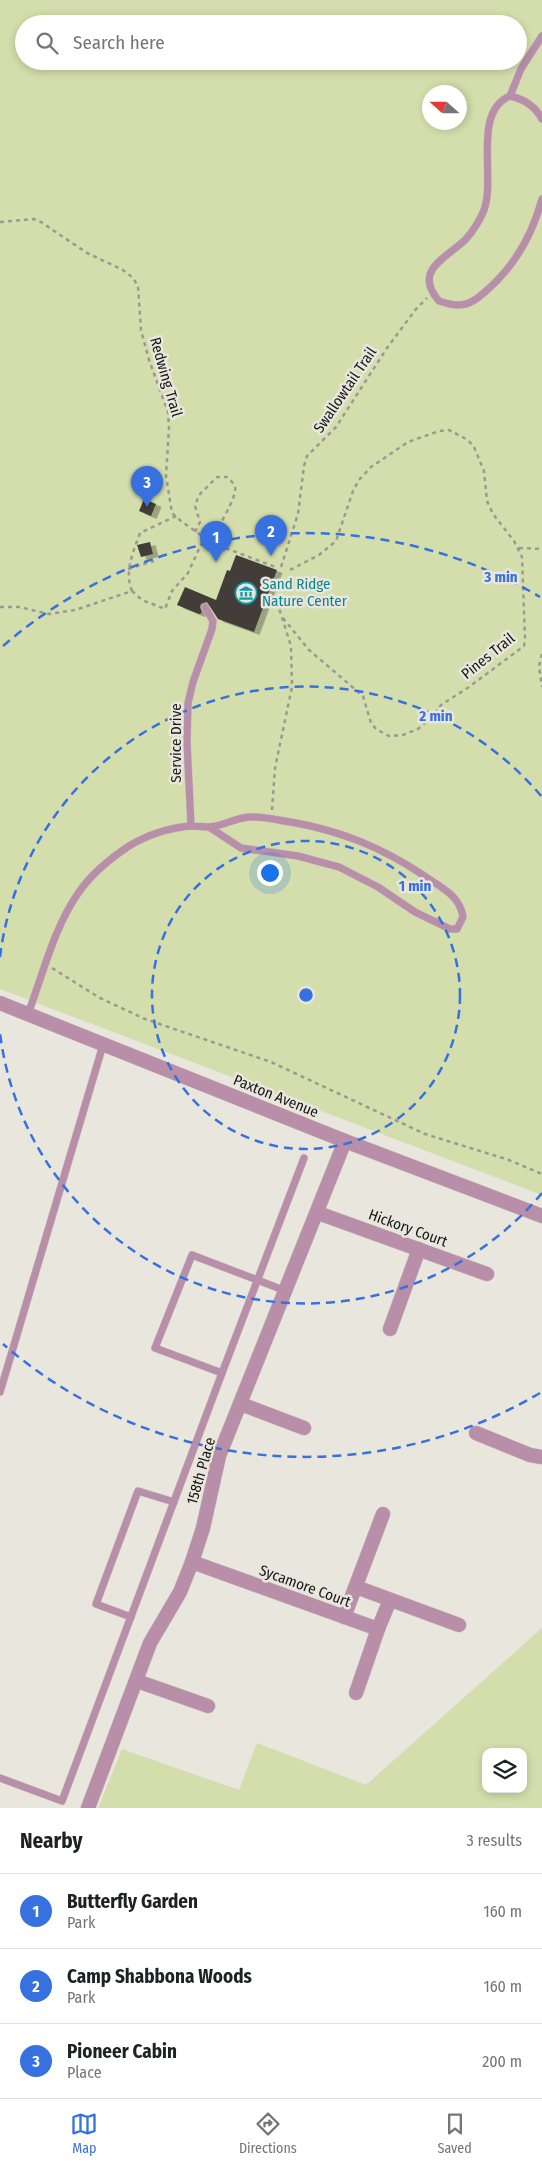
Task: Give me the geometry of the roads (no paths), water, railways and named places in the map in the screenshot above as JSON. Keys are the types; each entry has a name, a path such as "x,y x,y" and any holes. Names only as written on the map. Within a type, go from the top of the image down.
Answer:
{"street":[{"name":"Paxton Avenue","path":"0,1003 345,1141 542,1216"},
{"name":"158th Place","path":"88,1808 150,1643 180,1592 192,1562 203,1528 220,1456 345,1141"},
{"name":"Hickory Court","path":"318,1213 487,1274"},
{"path":"390,1329 419,1249"},
{"path":"241,1404 304,1428"},
{"path":"476,1433 530,1456 542,1457"},
{"path":"344,1617 383,1514"},
{"name":"Sycamore Court","path":"192,1562 378,1629"},
{"name":"Sycamore Court","path":"356,1587 459,1625"},
{"path":"356,1693 390,1600"},
{"path":"137,1681 208,1706"}],"lane":[{"path":"527,59 542,36"},
{"path":"520,70 510,96 497,105 489,127 486,157 489,176 488,191 481,216 466,239 436,263 429,278 432,292 439,301 458,305 474,301 506,272 520,254 530,234 542,199"},
{"path":"510,96 525,101 538,112 542,119"},
{"name":"Service Drive","path":"192,826 186,719 193,682 212,629 213,621 205,607"},
{"path":"28,1014 68,911 79,892 93,875 131,845 174,828 209,827 236,819 251,817 337,832 383,850 455,897 463,917 457,929 441,926 415,912 378,886 339,867 298,856 241,848 209,827"},
{"path":"0,1392 103,1045"},
{"path":"0,1778 62,1801 304,1158"},
{"path":"222,1373 155,1348 192,1255 286,1292"},
{"path":"131,1617 96,1604 138,1491 174,1502"}],"place":[{"name":"Pioneer Cabin","path":"147,507"},
{"name":"Camp Shabbona Woods","path":"271,556"},
{"name":"Butterfly Garden","path":"216,562"},
{"name":"Sand Ridge Nature Center","path":"246,593"}]}
